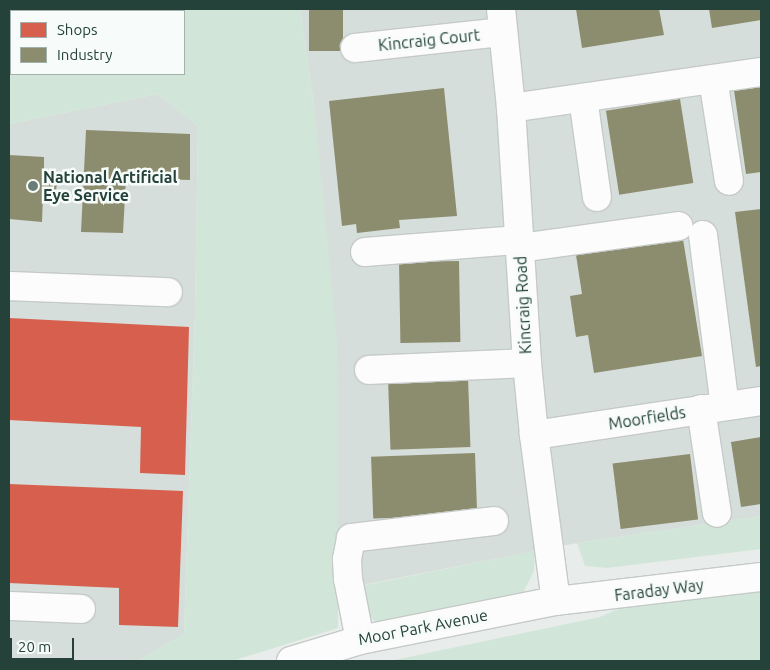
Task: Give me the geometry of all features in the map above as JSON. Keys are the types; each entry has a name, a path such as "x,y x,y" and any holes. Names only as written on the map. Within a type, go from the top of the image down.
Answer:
{"street":[{"name":"Kincraig Court","path":"356,48 502,20"},
{"name":"Kincraig Road","path":"502,20 511,108 526,362 556,601"},
{"path":"511,108 761,72"},
{"path":"713,79 729,181"},
{"path":"583,98 597,197"},
{"path":"365,252 520,244 678,226"},
{"path":"703,235 717,513"},
{"path":"9,286 168,292"},
{"path":"369,370 526,362"},
{"name":"Moorfields","path":"534,435 761,401"},
{"path":"360,640 348,579 347,559 351,538 494,521"},
{"name":"Faraday Way","path":"556,601 761,577"},
{"name":"Moor Park Avenue","path":"292,661 360,640 556,601"},
{"path":"9,606 81,609"}],"shaded area":[{"path":"300,9 761,9 761,516 577,543 337,590 314,106"},
{"path":"158,94 198,126 195,312 184,634 138,661 9,661 9,124"}],"green space":[{"path":"300,9 314,106 337,341 338,628 232,661 138,661 184,634 195,312 198,126 158,94 9,124 9,66 10,75 185,75 185,10 179,10"},
{"path":"761,516 761,549 607,568 585,566 577,543"},
{"path":"535,551 534,571 523,593 501,601 397,622 376,622 365,613 356,587"},
{"path":"761,577 761,661 390,661 600,617 664,589"}],"building: Shops":[{"path":"9,318 189,327 185,475 140,473 141,427 9,420"},
{"path":"9,484 183,491 178,627 119,625 119,588 9,583"}],"building: Industry":[{"path":"309,9 343,9 343,51 309,51"},
{"path":"576,9 659,9 664,35 582,48"},
{"path":"709,9 761,9 761,20 712,28"},
{"path":"761,86 761,172 746,174 734,90"},
{"path":"444,88 457,216 399,220 400,228 357,233 356,224 342,226 329,101"},
{"path":"680,99 693,183 619,195 606,111"},
{"path":"86,130 190,134 190,180 126,178 123,233 81,232"},
{"name":"National Artificial Eye Service","path":"9,155 44,157 44,176 57,177 56,195 43,195 42,222 9,219"},
{"path":"761,209 761,366 756,367 735,212"},
{"path":"683,239 702,356 594,373 588,335 576,337 570,296 582,294 576,255"},
{"path":"459,261 460,342 400,343 399,262"},
{"path":"468,377 470,447 390,450 388,380"},
{"path":"761,437 761,504 741,507 731,442"},
{"path":"475,453 477,515 373,519 371,457"},
{"path":"690,454 698,520 621,529 613,464"}],"place":[{"name":"National Artificial Eye Service","path":"33,186"}]}
